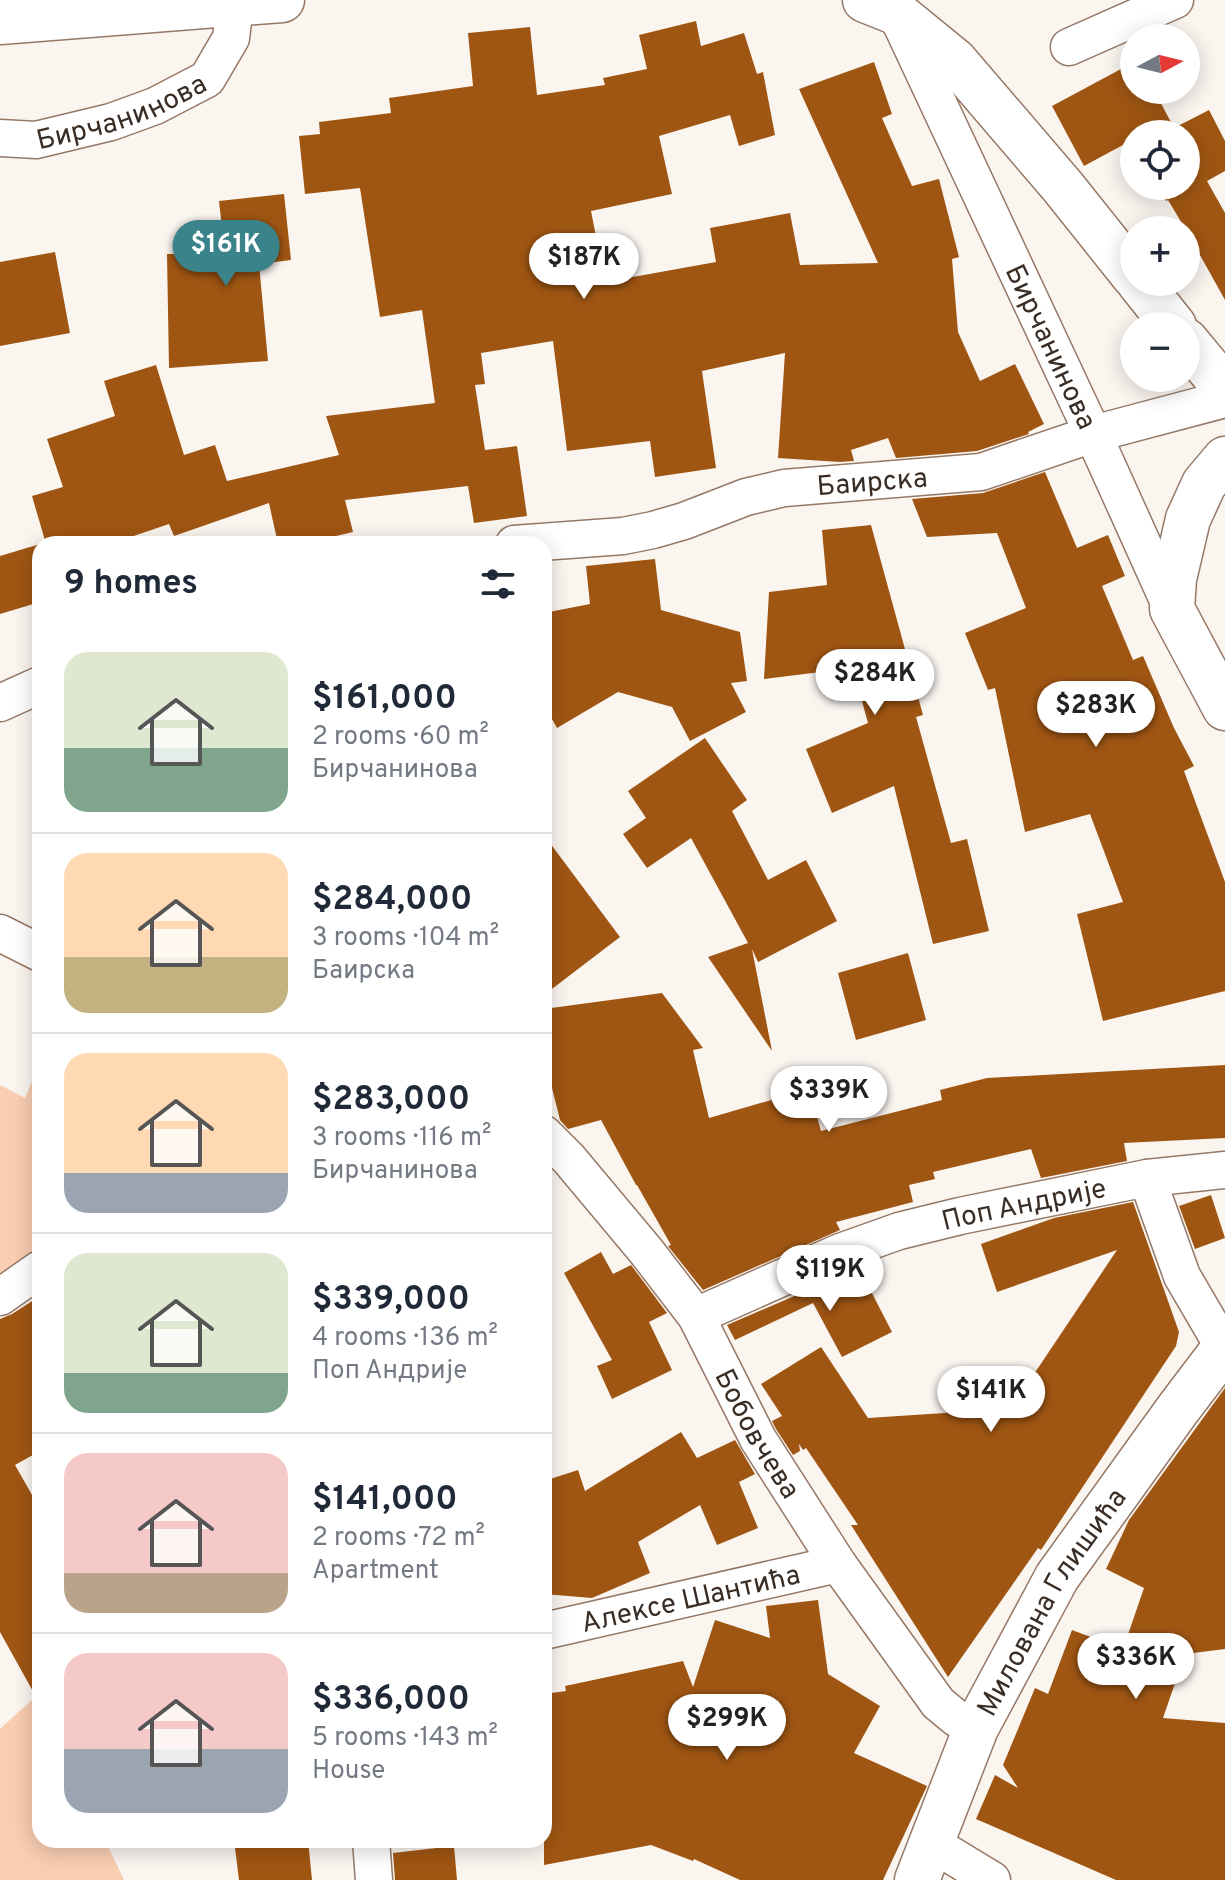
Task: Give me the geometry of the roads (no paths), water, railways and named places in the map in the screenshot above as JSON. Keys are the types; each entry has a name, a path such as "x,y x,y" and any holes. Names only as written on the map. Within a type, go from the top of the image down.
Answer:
{"street":[{"path":"0,22 282,0"},
{"path":"1069,47 1175,0"},
{"name":"Бирчанинова","path":"0,138 36,140 111,122 155,106 207,79 231,38 235,5"},
{"path":"880,6 955,61 1120,258"},
{"name":"Бирчанинова","path":"880,6 1093,434 1172,609 1225,708"},
{"path":"1150,296 1163,312"},
{"path":"1200,358 1225,388"},
{"name":"Баирска","path":"552,541 623,536 653,530 746,497 784,488 981,472 1093,434 1225,399"},
{"path":"1172,609 1174,579 1188,519 1204,484 1225,459"},
{"path":"0,703 32,689"},
{"path":"0,933 32,949"},
{"name":"Бобовчева","path":"552,1142 579,1171 696,1316 758,1439 838,1564 938,1703 956,1718 976,1728"},
{"name":"Поп Андрије","path":"696,1316 840,1252 899,1231 1147,1178 1225,1170"},
{"path":"1147,1178 1182,1276 1224,1347"},
{"path":"0,1297 32,1275"},
{"name":"Милована Глишића","path":"924,1861 976,1728 1057,1577 1224,1347"},
{"name":"Алексе Шантића","path":"552,1629 838,1564"},
{"path":"372,1848 374,1880"},
{"path":"924,1861 992,1880"}]}
